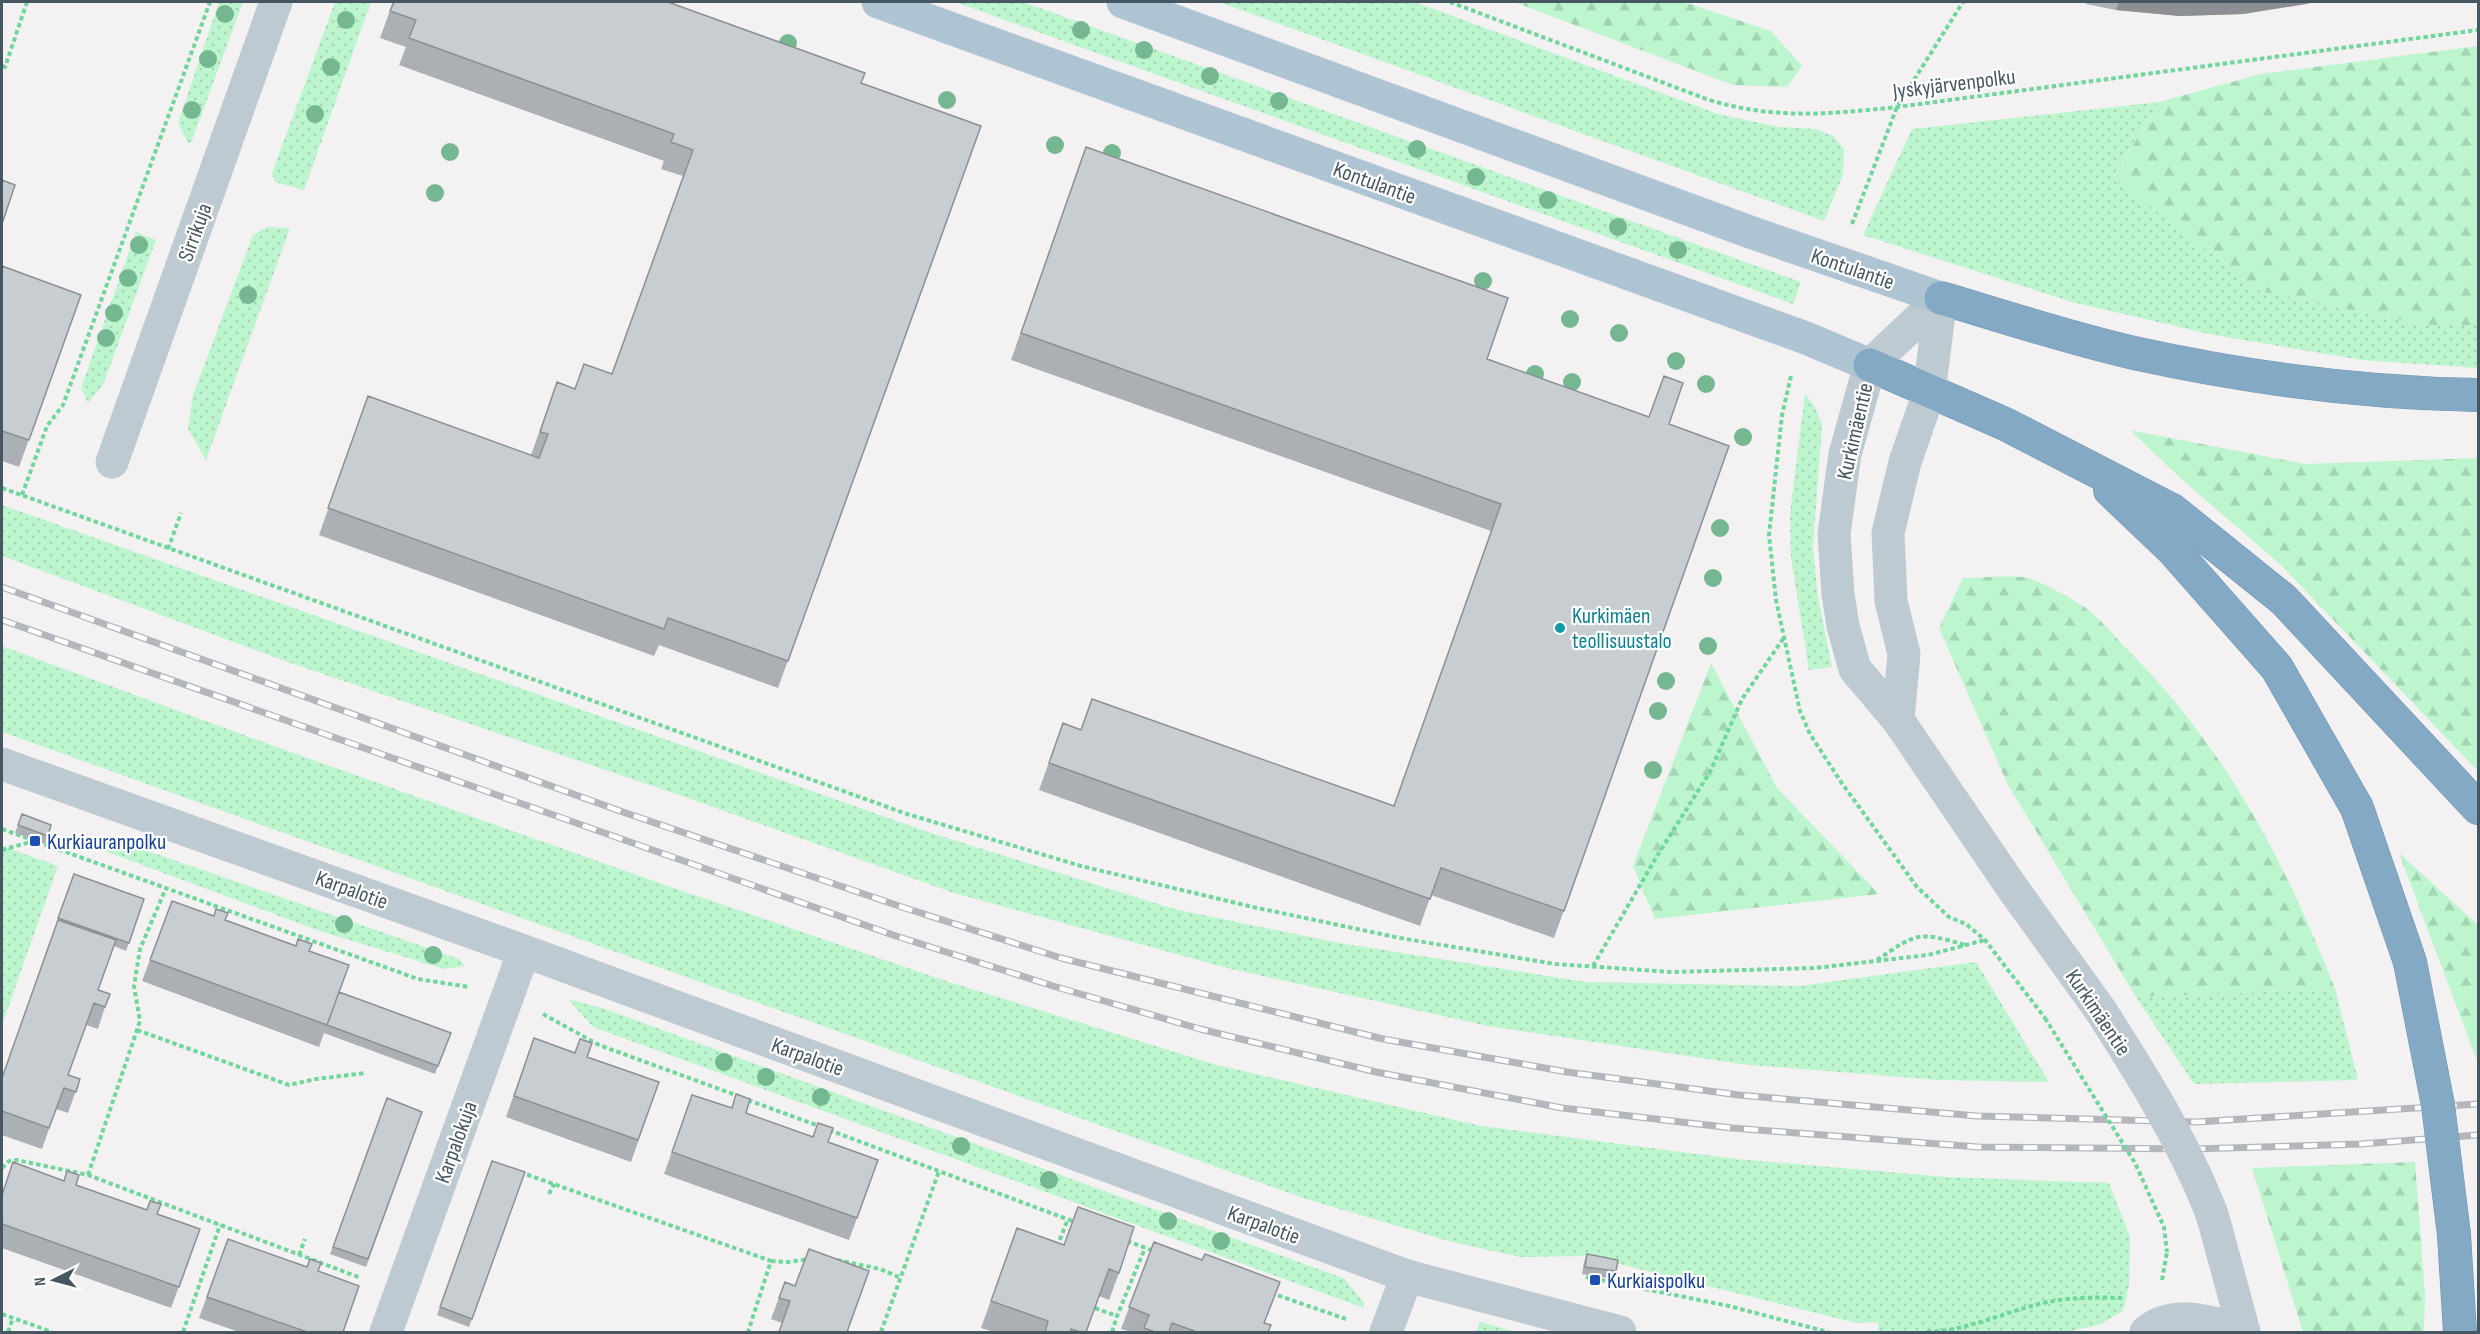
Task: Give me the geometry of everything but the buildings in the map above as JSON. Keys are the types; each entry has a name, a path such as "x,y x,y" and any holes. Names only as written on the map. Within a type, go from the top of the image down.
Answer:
{"highway":[{"path":"1941,298 2133,352 2236,373 2409,394 2478,395"},
{"path":"1870,365 1929,393 2005,424 2172,510 2284,600 2478,808"},
{"path":"2081,462 2173,550 2277,668 2357,808 2410,963 2438,1105 2454,1235 2460,1332"}],"main road":[{"name":"Kontulantie","path":"878,2 1806,338 1870,365"},
{"name":"Kontulantie","path":"1123,2 1750,232 1941,298"}],"street":[{"name":"Sirrikuja","path":"112,462 276,2"},
{"name":"Kurkimäentie","path":"1941,298 1870,365 1845,454 1834,534 1838,594 1843,626 1855,669 1898,720 2011,886 2101,1011 2145,1080 2182,1147 2210,1210 2244,1332"},
{"path":"1898,720 1904,654 1890,601 1888,533 1907,455 1929,393 1941,298"},
{"name":"Karpalotie","path":"2,764 125,806 524,951 1407,1276 1620,1332"},
{"name":"Karpalokuja","path":"386,1332 524,951"},
{"path":"1386,1332 1407,1276"},
{"path":"2146,1332 2171,1320 2194,1318 2244,1332"}],"path":[{"path":"2,66 4,67 27,2"},
{"path":"22,495 47,426 63,405 210,2"},
{"name":"Jyskyjärvenpolku","path":"1450,2 1735,108 1780,115 1831,114 1897,107 2478,30"},
{"path":"1849,231 1897,107 1964,2"},
{"path":"2,488 885,807 1080,866 1253,907 1400,938 1555,964 1672,972 1815,968 1928,955 1986,940"},
{"path":"168,549 181,513"},
{"path":"1593,966 1657,856 1710,772 1742,699 1784,638"},
{"path":"2,829 418,979 470,987"},
{"path":"2,850 35,841"},
{"path":"88,1175 140,1021 134,986 140,949 166,888"},
{"path":"1875,961 1908,939 1931,934 1966,945"},
{"path":"539,1011 599,1045 1079,1223"},
{"path":"2045,1018 2135,1163 2164,1227 2167,1252 2161,1282 2155,1287"},
{"path":"136,1030 289,1085 366,1073"},
{"path":"452,1149 771,1261 788,1262 818,1258"},
{"path":"2,1168 9,1161 17,1160 88,1175 362,1278"},
{"path":"881,1332 939,1171"},
{"path":"549,1194 554,1184"},
{"path":"1056,1250 1068,1219"},
{"path":"183,1332 220,1225"},
{"path":"299,1255 305,1239"},
{"path":"1123,1240 1162,1254"},
{"path":"1112,1332 1145,1248"},
{"path":"828,1259 880,1269 901,1278"},
{"path":"748,1332 771,1261"},
{"path":"1583,1277 1729,1306 1828,1332"},
{"path":"1270,1293 1348,1320"},
{"path":"1927,1332 1945,1332 2040,1304 2077,1297 2132,1298"},
{"path":"1095,1308 1117,1316"},
{"path":"2,1314 52,1332"},
{"path":"9,1332 13,1318"}],"green space":[{"path":"219,2 243,2 191,143 188,143 178,123"},
{"path":"335,2 371,2 304,190 275,182 272,173"},
{"path":"955,2 1023,2 1801,282 1793,304"},
{"path":"1219,2 1415,2 1718,114 1779,127 1816,129 1833,136 1844,149 1843,175 1824,221"},
{"path":"1514,2 1684,2 1771,31 1802,66 1787,87 1733,85"},
{"path":"2478,46 2478,325 2426,325 2260,291 2113,178 2159,102 2261,74"},
{"path":"2159,102 2113,177 2260,291 2426,325 2478,325 2478,368 2361,360 2214,335 2072,302 1863,235 1912,129"},
{"path":"267,227 290,228 206,460 188,429 193,395 253,235"},
{"path":"136,232 156,240 103,385 88,403 81,388"},
{"path":"1805,394 1814,405 1822,424 1813,547 1818,598 1832,667 1809,670 1791,558 1790,513"},
{"path":"2130,430 2305,464 2478,458 2478,771 2282,566 2177,475"},
{"path":"2,505 928,832 1174,909 1339,943 1586,982 1800,986 1976,962 2049,1082 1938,1080 1741,1064 1488,1026 1227,968 954,893 685,797 285,661 2,556"},
{"path":"2008,576 2031,579 2068,597 2098,619 2164,688 2224,767 2250,809 2295,896 2335,989 2136,997 2007,783 1939,628 1963,578"},
{"path":"2,646 274,746 665,885 946,981 1217,1065 1481,1126 1736,1159 1947,1177 2109,1183 2130,1237 2129,1286 2123,1311 2099,1325 2064,1332 1879,1332 1878,1322 1856,1323 1587,1256 1520,1257 1452,1242 1306,1199 2,732"},
{"path":"1711,663 1777,788 1879,894 1655,919 1633,866"},
{"path":"75,840 119,841 459,959 465,966 444,969 320,931"},
{"path":"2,846 58,866 2,1025"},
{"path":"2399,853 2478,925 2478,1058 2476,1058"},
{"path":"2335,989 2358,1080 2194,1084 2136,997"},
{"path":"568,999 602,1008 1343,1278 1364,1302 1364,1308 593,1027"},
{"path":"2415,1162 2425,1295 2424,1332 2303,1332 2252,1168"},
{"path":"1480,1322 1516,1332 1476,1332"}],"railway":[{"path":"2,587 620,811 902,907 1061,958 1383,1039 1567,1072 1739,1095 1977,1116 2196,1122 2478,1104"},
{"path":"2,620 893,935 1053,986 1200,1029 1376,1072 1562,1108 1732,1128 1978,1147 2193,1149 2361,1144 2478,1135"}],"place":[{"name":"Kurkimäen teollisuustalo","path":"1560,628"},
{"name":"Kurkiauranpolku","path":"35,841"},
{"name":"Kurkiaispolku","path":"1595,1280"}]}
